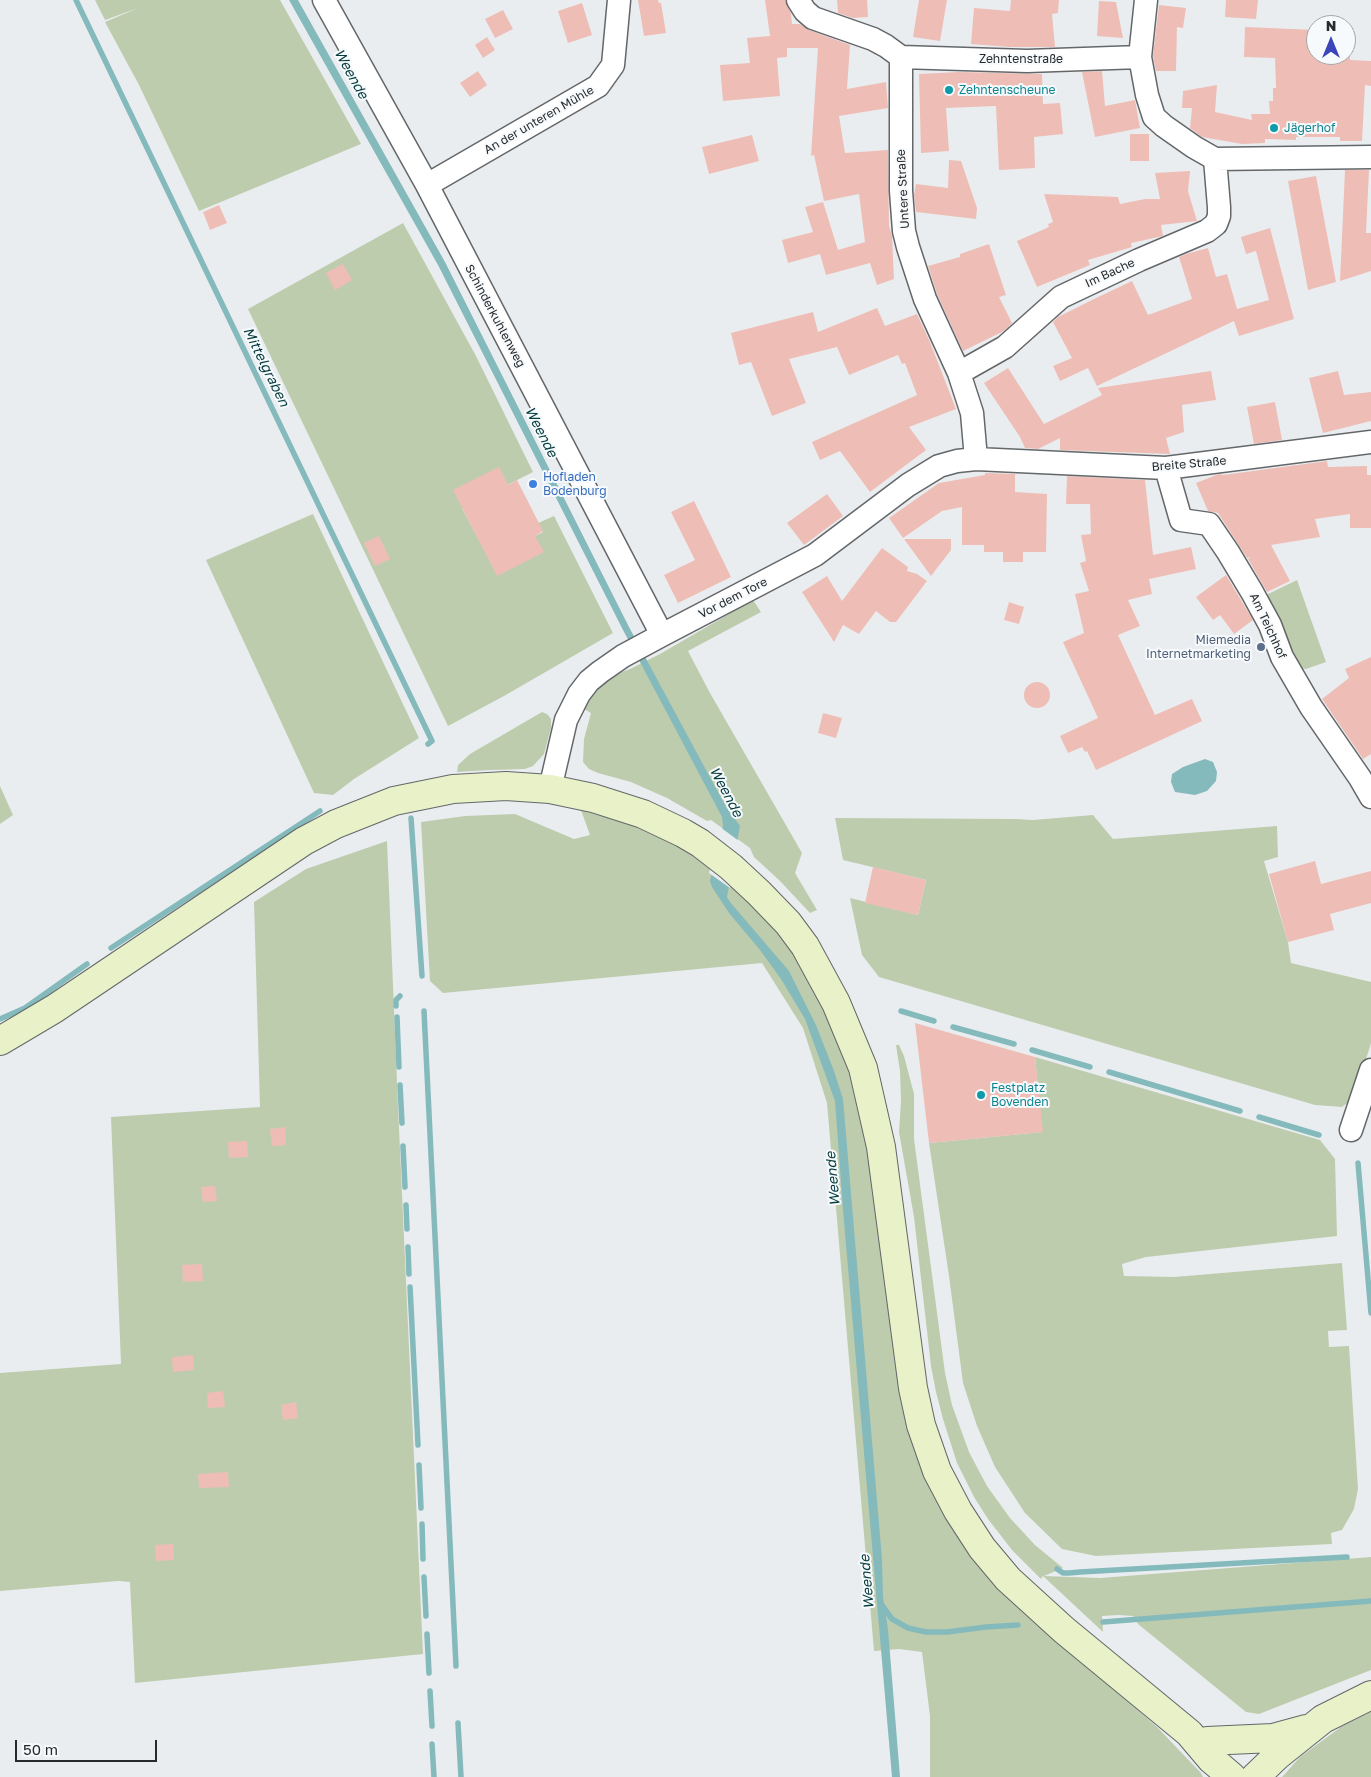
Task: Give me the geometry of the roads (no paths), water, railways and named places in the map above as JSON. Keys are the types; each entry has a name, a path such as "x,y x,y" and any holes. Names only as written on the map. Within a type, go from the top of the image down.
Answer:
{"main road":[{"path":"0,1041 54,1010 304,841 336,824 394,801 453,789 506,786 550,789 592,798 643,814 700,844 759,893 788,923 804,946 836,1003 863,1068 881,1147 913,1388 921,1425 937,1471 958,1511 977,1541 1008,1579 1064,1630 1247,1777"},
{"path":"1256,1777 1278,1755 1312,1727 1371,1695"},
{"path":"1198,1737 1273,1738 1312,1727"},
{"path":"1198,1737 1211,1759 1232,1777"}],"street":[{"name":"Schinderkuhlenweg","path":"324,0 427,185 657,638"},
{"name":"An der unteren Mühle","path":"427,185 598,86 613,65 619,0"},
{"path":"798,0 805,11 813,18 873,39 901,57"},
{"path":"1146,0 1140,57 1150,106 1154,117 1194,147 1215,159 1371,156"},
{"name":"Zehntenstraße","path":"901,57 1026,61 1140,57"},
{"name":"Untere Straße","path":"901,57 901,191 904,231 925,299 959,373 972,413 976,459"},
{"name":"Im Bache","path":"959,373 1005,347 1060,297 1212,228 1219,216 1215,159"},
{"name":"Breite Straße","path":"976,459 1166,468 1371,442"},
{"name":"Vor dem Tore","path":"550,789 566,720 572,705 589,681 622,656 815,555 933,469 957,461 976,459"},
{"name":"Am Teichhof","path":"1166,468 1181,520 1209,524 1252,592 1270,625 1282,656 1311,707 1371,797"},
{"path":"1351,1130 1371,1070"}],"water":[{"path":"289,0 298,0 445,262 629,627 726,807 740,826 727,897 789,971 816,1025 834,1071 843,1099 882,1559 883,1597 888,1629 900,1777 892,1777 835,1101 805,1019 781,979 729,913 712,887 710,881 723,826 722,817 623,630 438,265"},
{"path":"1205,759 1213,762 1217,772 1216,781 1207,791 1195,795 1175,792 1171,782 1172,774 1183,767"}],"waterway":[{"name":"Mittelgraben","path":"76,0 432,741 428,744"},
{"path":"111,948 320,811"},
{"path":"411,818 422,976"},
{"path":"0,1019 25,1008 87,964"},
{"path":"396,1006 396,1000 400,996"},
{"path":"424,1011 456,1666"},
{"path":"901,1011 934,1021"},
{"path":"397,1017 399,1067"},
{"path":"953,1027 1014,1044"},
{"path":"1032,1050 1090,1067"},
{"path":"1109,1072 1240,1111"},
{"path":"400,1085 402,1123"},
{"path":"1259,1117 1319,1135"},
{"path":"403,1146 405,1187"},
{"path":"1358,1163 1371,1313"},
{"path":"406,1205 407,1229"},
{"path":"408,1247 409,1274"},
{"path":"410,1287 418,1445"},
{"path":"419,1465 421,1508"},
{"path":"422,1524 423,1559"},
{"path":"1057,1569 1063,1573 1069,1573 1347,1557"},
{"path":"424,1577 426,1616"},
{"path":"1103,1622 1371,1601"},
{"name":"Weende","path":"881,1604 892,1619 908,1628 926,1632 947,1632 1018,1625"},
{"path":"427,1634 429,1673"},
{"path":"430,1691 432,1726"},
{"path":"458,1723 461,1777"},
{"path":"432,1744 434,1777"}],"place":[{"name":"Zehntenscheune","path":"949,90"},
{"name":"Jägerhof","path":"1274,128"},
{"name":"Hofladen Bodenburg","path":"533,484"},
{"name":"Miemedia Internetmarketing","path":"1261,647"},
{"name":"Festplatz Bovenden","path":"981,1095"}]}
